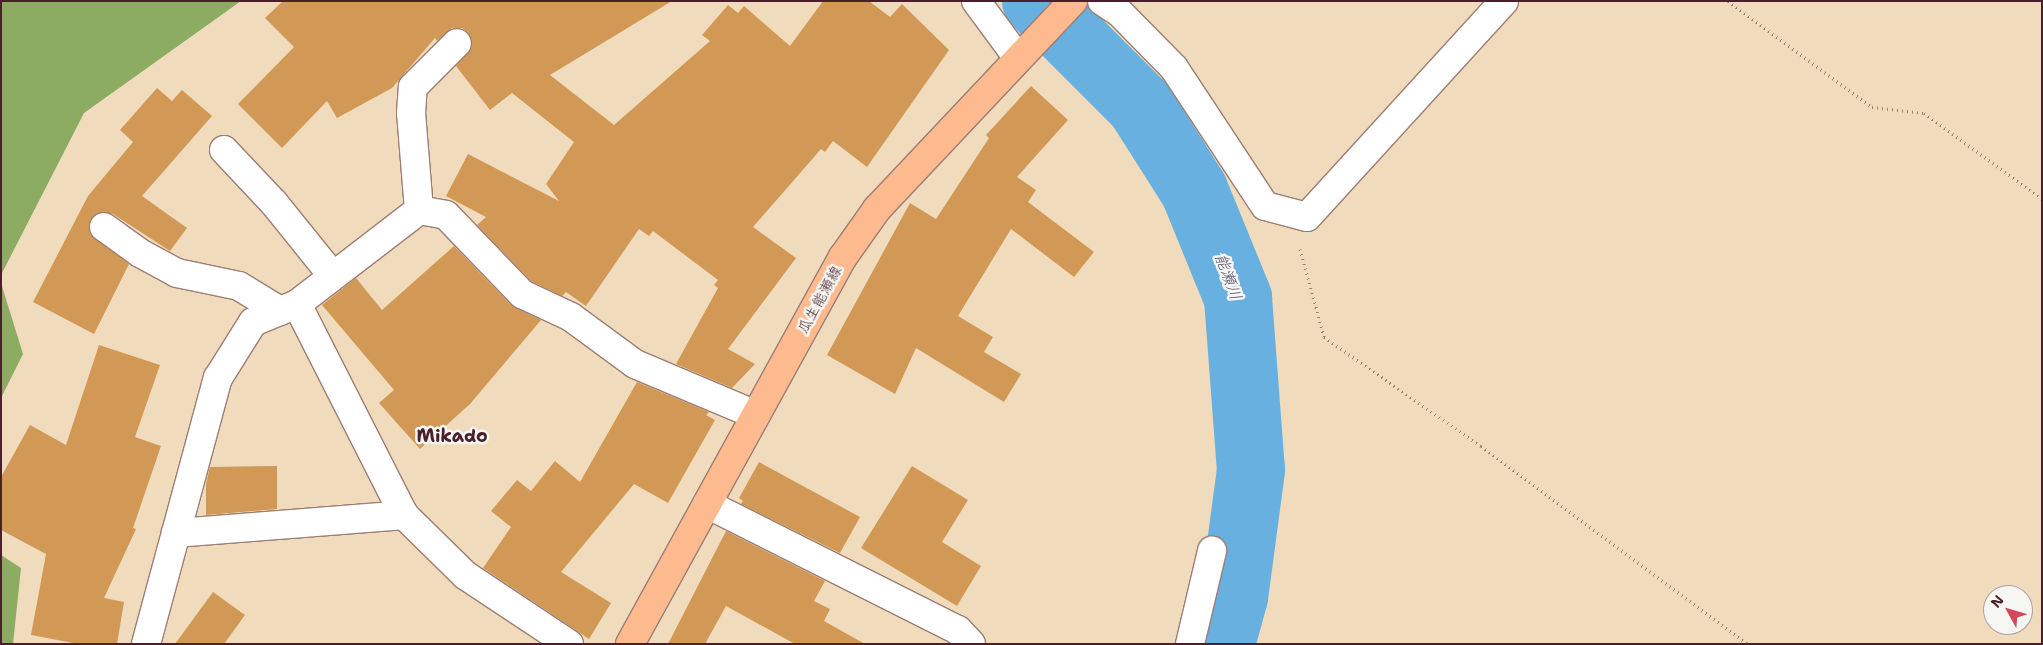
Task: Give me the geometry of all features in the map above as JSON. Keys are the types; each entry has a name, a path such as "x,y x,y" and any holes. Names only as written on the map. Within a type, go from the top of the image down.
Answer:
{"main road":[{"name":"瓜生能瀬線","path":"630,644 843,257 877,209 1073,1"}],"street":[{"path":"976,1 1018,58"},
{"path":"1102,1 1119,12 1174,68 1265,206 1307,218 1504,1"},
{"path":"419,210 411,113 413,87 457,43"},
{"path":"224,150 274,203 332,275"},
{"path":"146,644 218,378 254,322 288,307 419,210 446,215 522,294 571,316 635,364 756,415"},
{"path":"104,227 140,253 177,273 239,286 288,307 404,515 465,575 569,644"},
{"path":"707,504 958,630 969,643"},
{"path":"176,533 404,515"},
{"path":"1190,644 1212,551"}],"path":[{"path":"1728,1 1872,106 1924,113 2042,199"},
{"path":"1290,213 1324,337 1481,446 1748,644"}],"green space":[{"path":"1,1 241,1 84,113 1,275"},
{"path":"1,283 23,354 1,398"},
{"path":"1,555 21,568 13,644 1,644"}],"building":[{"path":"283,1 672,1 550,75 614,125 710,41 702,35 728,5 738,13 744,6 790,46 823,1 869,1 890,17 902,4 949,50 867,167 833,141 825,152 821,149 753,227 796,258 728,349 755,364 732,388 676,364 718,288 714,285 718,280 653,231 649,236 639,229 586,306 566,292 562,296 531,281 477,225 486,217 446,196 468,154 559,201 546,184 574,142 512,93 490,110 456,66 472,47 468,32 462,28 452,28 437,41 435,38 392,88 337,118 327,101 282,148 238,104 294,47 265,18"},
{"path":"1031,86 1068,120 1017,177 1036,190 1028,202 1094,252 1074,277 1011,229 958,316 993,337 984,352 1021,374 1004,402 916,348 895,394 827,355 910,203 936,219 989,138 986,135"},
{"path":"157,88 172,101 182,90 212,116 142,196 187,228 170,251 113,214 98,213 92,218 90,234 129,264 94,334 33,302 88,196 133,142 120,130"},
{"path":"454,246 511,305 541,320 470,404 420,449 379,403 394,390 322,305 356,278 382,310"},
{"path":"99,345 160,365 135,437 161,446 133,528 136,529 104,598 124,602 117,644 79,644 31,635 46,554 1,530 1,477 30,425 66,445"},
{"path":"637,382 709,412 706,415 715,420 668,503 634,484 561,572 611,603 589,639 483,568 511,527 491,511 517,480 531,491 555,461 580,482"},
{"path":"759,462 860,517 840,553 741,504 743,501 739,498"},
{"path":"277,466 277,509 206,515 206,484 210,467"},
{"path":"912,466 968,500 942,542 981,566 957,606 861,548"},
{"path":"726,531 825,581 814,601 830,609 824,621 865,644 795,644 726,606 705,644 668,644"},
{"path":"213,592 245,615 224,644 175,644"}],"waterway":[{"name":"能瀬川","path":"1036,1 1140,105 1194,190 1238,298 1251,470 1234,597 1221,644"}],"district":[{"name":"Mikado","path":"452,436"}]}
